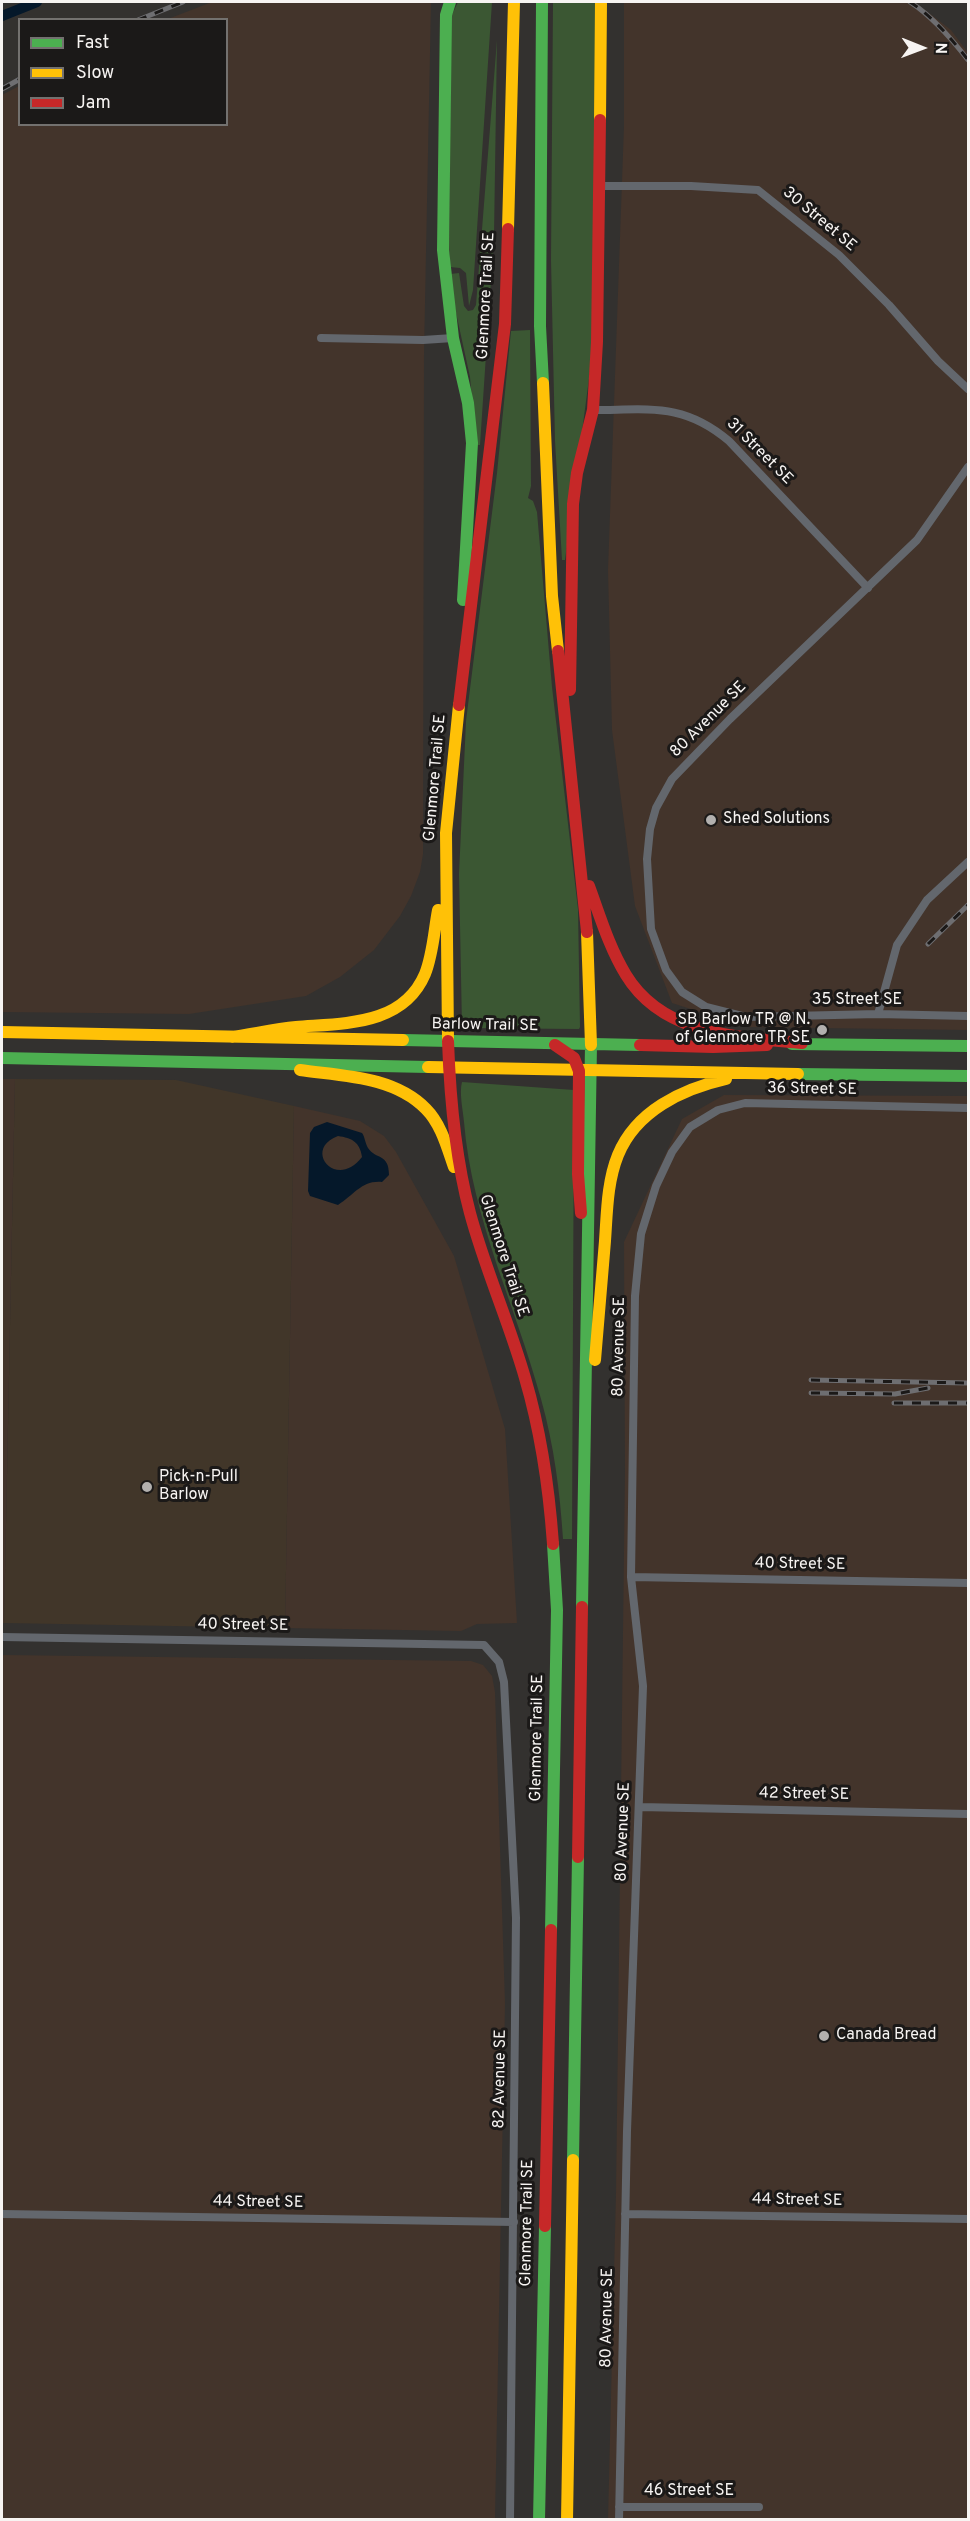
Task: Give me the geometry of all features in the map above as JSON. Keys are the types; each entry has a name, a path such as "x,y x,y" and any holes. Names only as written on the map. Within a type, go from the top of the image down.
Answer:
{"main road":[{"name":"Glenmore Trail SE","path":"450,2 446,15 444,272 453,338 468,403 472,461 445,869 449,1067 460,1172 470,1213 533,1403 554,1530 556,1622 539,2520"},
{"path":"570,765 573,504 577,473 593,410 597,342 601,2"},
{"name":"Glenmore Trail SE","path":"454,744 505,324 514,4"},
{"path":"542,6 540,326 552,596 587,923 591,1045 585,1071 578,1174 588,1289 567,2520"},
{"path":"581,868 616,957 634,988 662,1014 678,1022 713,1033 802,1044"},
{"path":"232,1038 293,1027 374,1020 404,1002 416,990 424,975 430,955 445,869"},
{"name":"Barlow Trail SE","path":"2,1032 712,1047 802,1044 969,1046"},
{"path":"552,1044 574,1059 585,1071"},
{"path":"2,1058 585,1071 969,1076"},
{"path":"247,1062 382,1084 415,1099 427,1110 445,1142 470,1213"},
{"path":"586,1412 594,1369 608,1198 618,1155 634,1130 667,1100 699,1085 770,1074"}],"street":[{"name":"30 Street SE","path":"600,186 691,186 758,190 839,255 889,305 938,361 969,389"},
{"path":"321,338 423,340 453,338"},
{"name":"31 Street SE","path":"593,410 661,410 682,413 713,427 729,441 868,588"},
{"name":"80 Avenue SE","path":"746,1017 706,1006 690,997 682,992 666,970 651,929 647,859 650,829 663,794 678,773 730,719 917,540 969,467"},
{"path":"878,1014 897,945 927,900 969,862"},
{"name":"35 Street SE","path":"746,1017 878,1014 969,1016"},
{"name":"36 Street SE","path":"672,1152 690,1127 718,1110 745,1103 969,1108"},
{"name":"80 Avenue SE","path":"619,2520 625,2214 643,1686 631,1577 635,1296 641,1233 656,1186 672,1152"},
{"name":"40 Street SE","path":"631,1577 969,1583"},
{"name":"40 Street SE","path":"2,1637 484,1645"},
{"name":"82 Avenue SE","path":"484,1645 499,1662 504,1682 515,1894 517,1996 510,2520"},
{"name":"42 Street SE","path":"640,1807 969,1814"},
{"name":"44 Street SE","path":"2,2214 514,2222"},
{"name":"44 Street SE","path":"625,2214 969,2219"},
{"name":"46 Street SE","path":"619,2506 759,2507"}],"shaded area":[{"path":"212,2 431,2 424,353 423,854 420,872 400,916 374,950 340,977 306,996 189,1014 2,1012 2,95 18,87 18,126 228,126 228,18 171,18"},
{"path":"624,2 915,2 951,30 968,53 968,1030 746,1027 672,1003 635,906 612,730 608,570 624,126"},
{"path":"2,1079 15,1079 4,1623 2,1623"},
{"name":"Pick-n-Pull Barlow","path":"15,1079 176,1080 294,1106 285,1628 4,1623"},
{"path":"724,1095 968,1096 968,2519 608,2520 616,2193 625,1471 624,1242 682,1119"},
{"path":"294,1106 360,1121 384,1136 396,1152 454,1256 505,1429 517,1623 477,1624 461,1631 285,1628"},
{"path":"2,1655 471,1661 483,1665 492,1676 495,1692 505,2003 495,2519 2,2520"}],"green space":[{"path":"458,2 492,2 473,290 469,306 466,273 460,268 450,267 449,248 451,17"},
{"path":"553,2 595,2 598,12 592,356 565,560 562,560 555,441 551,260"},
{"path":"497,40 494,235 480,445 476,445 470,377 453,299 450,274 459,273 464,306 468,311 473,310 476,305"},
{"path":"530,330 531,486 528,498 533,501 537,512 552,687 578,909 580,1027 579,1029 464,1028 462,1027 459,874 466,721 497,473 511,331"},
{"path":"462,1082 574,1090 572,1539 563,1539 556,1469 546,1416 476,1194 464,1122"}],"water":[{"path":"327,1122 362,1133 371,1152 387,1163 389,1175 382,1182 369,1183 338,1205 310,1196 308,1191 310,1133 314,1127","holes":["338,1136 357,1144 362,1157 352,1166 342,1170 333,1169 323,1157 323,1150 328,1142"]}],"waterway":[{"path":"2,16 37,2"}],"railway":[{"path":"143,18 183,2"},
{"path":"910,2 941,28 968,60"},
{"path":"2,89 18,80"},
{"path":"928,944 968,905"},
{"path":"811,1380 968,1383"},
{"path":"811,1393 895,1394 928,1388"},
{"path":"894,1403 968,1403"}],"traffic: fast":[{"path":"450,2 446,15 443,250 453,338"},
{"path":"542,2 540,326 543,383"},
{"path":"453,338 468,403 472,443 463,600"},
{"path":"403,1040 640,1045"},
{"path":"792,1044 968,1046"},
{"path":"582,1607 591,1045"},
{"path":"2,1058 428,1067"},
{"path":"798,1074 968,1076"},
{"path":"551,1930 557,1610 553,1544"},
{"path":"573,2160 578,1857"},
{"path":"539,2520 545,2226"}],"traffic: slow":[{"path":"508,229 514,2"},
{"path":"600,120 601,2"},
{"path":"543,383 552,596 558,651"},
{"path":"448,1041 446,833 459,705"},
{"path":"232,1037 288,1028 352,1022 387,1013 402,1004 415,991 425,974 432,950 438,910"},
{"path":"587,932 591,1045"},
{"path":"2,1032 403,1040"},
{"path":"428,1067 798,1074"},
{"path":"300,1070 367,1079 399,1090 413,1098 436,1122 454,1167"},
{"path":"595,1360 608,1198 618,1155 636,1126 662,1104 693,1089 726,1079"},
{"path":"567,2520 573,2160"}],"traffic: jam":[{"path":"593,410 597,342 600,120"},
{"path":"459,705 505,324 508,229"},
{"path":"570,690 573,504 577,473 593,410"},
{"path":"558,651 587,932"},
{"path":"589,886 610,942 626,975 642,995 660,1011 704,1030 728,1035 802,1043"},
{"path":"448,1041 454,1128 465,1192 476,1234 531,1398 544,1460 553,1544"},
{"path":"555,1045 574,1058 579,1071 578,1174 581,1213"},
{"path":"640,1045 713,1047 767,1045"},
{"path":"578,1857 582,1607"},
{"path":"545,2226 551,1930"}],"place":[{"name":"Shed Solutions","path":"711,820"},
{"name":"SB Barlow TR @ N. of Glenmore TR SE","path":"822,1030"},
{"name":"Pick-n-Pull Barlow","path":"147,1487"},
{"name":"Canada Bread","path":"824,2036"}]}
